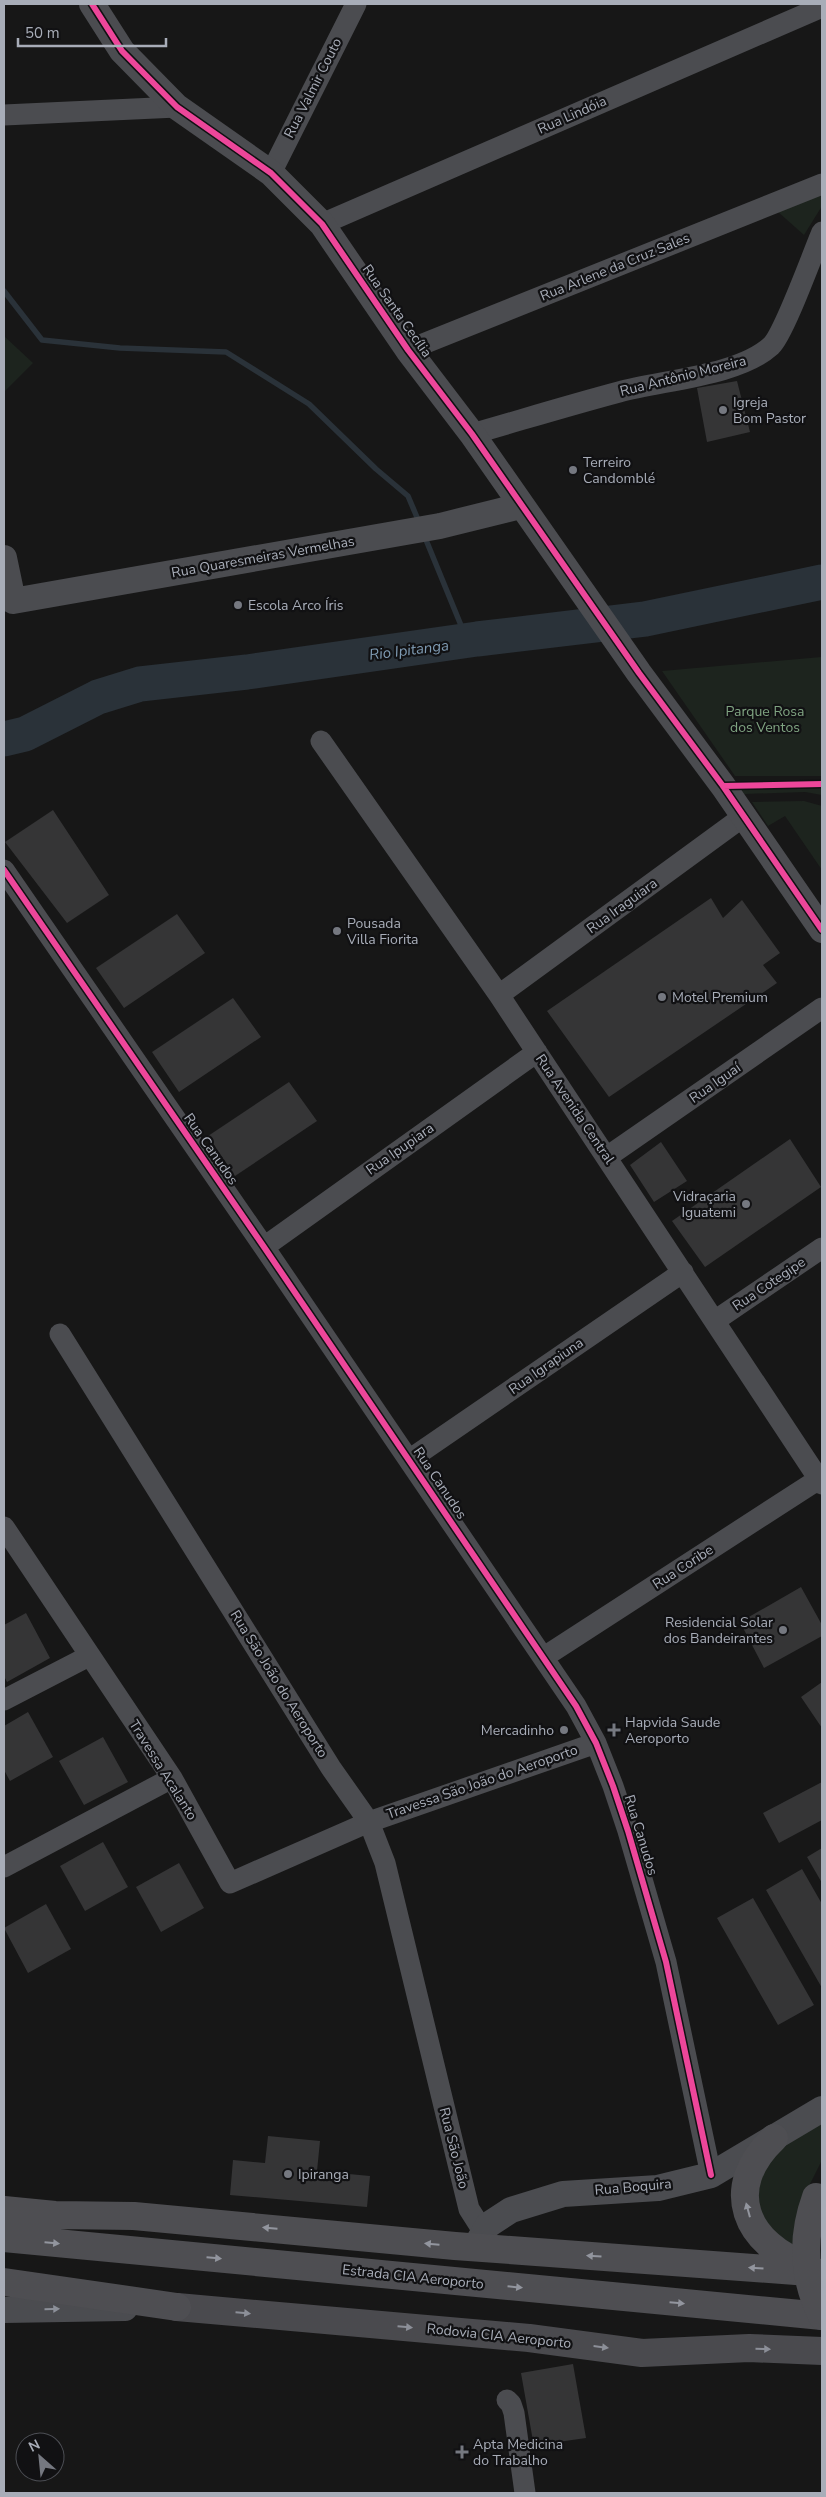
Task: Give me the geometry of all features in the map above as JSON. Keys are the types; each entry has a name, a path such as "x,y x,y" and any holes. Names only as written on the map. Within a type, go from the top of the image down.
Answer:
{"highway":[{"path":"774,2138 761,2150 748,2171 745,2193 751,2220 767,2244 780,2254 822,2272"},
{"path":"819,2190 810,2214 805,2249 812,2293 822,2316"},
{"path":"4,2193 60,2203 106,2207 134,2216"},
{"path":"4,2210 55,2215 134,2216 479,2239 822,2272"},
{"name":"Estrada CIA Aeroporto","path":"4,2238 822,2316"},
{"path":"4,2282 177,2307"}],"main road":[{"name":"Rodovia CIA Aeroporto","path":"177,2307 529,2338 642,2353 749,2348 822,2351"}],"street":[{"name":"Rua Santa Cecília","path":"92,4 122,51 177,106 271,173 322,224 408,350 472,434 597,614 744,816 822,930"},
{"name":"Rua Valmir Couto","path":"271,173 356,4"},
{"name":"Rua Lindóia","path":"322,224 822,7"},
{"path":"4,115 177,106"},
{"name":"Rua Arlene da Cruz Sales","path":"408,350 822,184"},
{"name":"Rua Antônio Moreira","path":"472,434 620,392 733,366 755,358 772,345 822,232"},
{"name":"Rua Quaresmeiras Vermelhas","path":"8,602 440,526 521,506"},
{"path":"4,558 8,602"},
{"name":"Rua Avenida Central","path":"321,741 500,995 821,1480"},
{"name":"Rua Iraguiara","path":"500,995 744,816"},
{"name":"Rua Canudos","path":"4,870 264,1247 576,1706 596,1743 628,1831 666,1962 711,2175"},
{"name":"Rua Iguaí","path":"607,1157 822,1008"},
{"name":"Rua Ipupiara","path":"264,1247 537,1052"},
{"name":"Rua Cotegipe","path":"716,1320 822,1248"},
{"name":"Rua Igrapiuna","path":"409,1460 683,1272"},
{"name":"Rua São João do Aeroporto","path":"60,1334 331,1768 369,1822 385,1863 433,2061"},
{"name":"Rua Coribe","path":"544,1657 821,1480"},
{"name":"Travessa Acalanto","path":"5,1533 172,1778 230,1882 369,1822"},
{"path":"4,1700 89,1656"},
{"name":"Travessa São João do Aeroporto","path":"369,1822 596,1743"},
{"path":"4,1867 172,1778"},
{"name":"Rua São João","path":"433,2061 469,2210 479,2239"},
{"name":"Rua Boquira","path":"479,2239 496,2218 511,2210 555,2196 583,2191 658,2188 711,2175 822,2109"},
{"path":"4,2310 177,2307"},
{"path":"507,2400 511,2404 514,2413 524,2493"}],"green space":[{"path":"822,191 822,206 804,235 777,211"},
{"path":"4,336 33,363 4,392"},
{"name":"Parque Rosa dos Ventos","path":"822,657 822,776 735,776 662,671"},
{"path":"822,788 822,795 805,792 744,794 740,789"},
{"path":"804,801 822,806 822,870 785,816 768,826 752,802"},
{"path":"822,2120 822,2160 801,2202 792,2254 764,2231 755,2185 778,2146"}],"building":[{"name":"Igreja Bom Pastor","path":"737,381 750,432 707,442 697,388"},
{"path":"53,810 109,895 67,923 5,842"},
{"name":"Motel Premium","path":"711,898 723,918 742,900 780,953 763,965 777,983 609,1097 547,1011"},
{"path":"177,914 205,953 124,1008 96,968"},
{"path":"233,998 261,1037 179,1092 152,1052"},
{"path":"289,1082 317,1121 235,1176 208,1136"},
{"name":"Vidraçaria Iguatemi","path":"790,1139 821,1187 705,1267 672,1221"},
{"path":"661,1142 687,1181 654,1202 630,1165"},
{"name":"Residencial Solar dos Bandeirantes","path":"801,1587 822,1625 822,1636 764,1668 740,1622"},
{"path":"26,1613 50,1658 7,1682 4,1676 4,1625"},
{"path":"822,1682 822,1728 801,1697"},
{"path":"28,1712 53,1757 10,1781 4,1770 4,1726"},
{"path":"103,1737 128,1782 84,1805 59,1761"},
{"path":"822,1782 822,1820 779,1843 763,1813"},
{"path":"103,1842 128,1887 85,1911 60,1866"},
{"path":"822,1848 822,1883 807,1857"},
{"path":"179,1863 204,1908 161,1932 136,1887"},
{"path":"802,1869 822,1904 822,1988 766,1890"},
{"path":"753,1898 814,2005 778,2025 717,1918"},
{"path":"46,1904 71,1949 28,1973 4,1928"},
{"name":"Ipiranga","path":"268,2136 320,2141 317,2171 370,2176 367,2207 230,2195 233,2160 265,2163"},
{"path":"573,2364 586,2438 544,2444 533,2441 521,2373"}],"waterway":[{"path":"4,291 42,340 120,348 226,352 309,404 376,469 408,496 419,522"},
{"path":"424,535 467,640"},
{"name":"Rio Ipitanga","path":"4,739 25,734 98,697 140,684 247,672 477,639 645,619 822,582"}],"cycle path":[{"path":"92,4 122,51 177,107 271,173 322,224 408,350 472,434 639,673 723,786 822,930"},
{"path":"723,786 822,784"},
{"path":"4,870 264,1247 576,1706 596,1743 613,1786 666,1962 711,2175"}],"place":[{"name":"Igreja Bom Pastor","path":"723,410"},
{"name":"Terreiro Candomblé","path":"573,470"},
{"name":"Escola Arco Íris","path":"238,605"},
{"name":"Pousada Villa Fiorita","path":"337,931"},
{"name":"Motel Premium","path":"662,997"},
{"name":"Vidraçaria Iguatemi","path":"746,1204"},
{"name":"Residencial Solar dos Bandeirantes","path":"783,1630"},
{"name":"Mercadinho","path":"564,1730"},
{"name":"Hapvida Saude Aeroporto","path":"614,1730"},
{"name":"Ipiranga","path":"288,2174"},
{"name":"Apta Medicina do Trabalho","path":"462,2452"}]}
